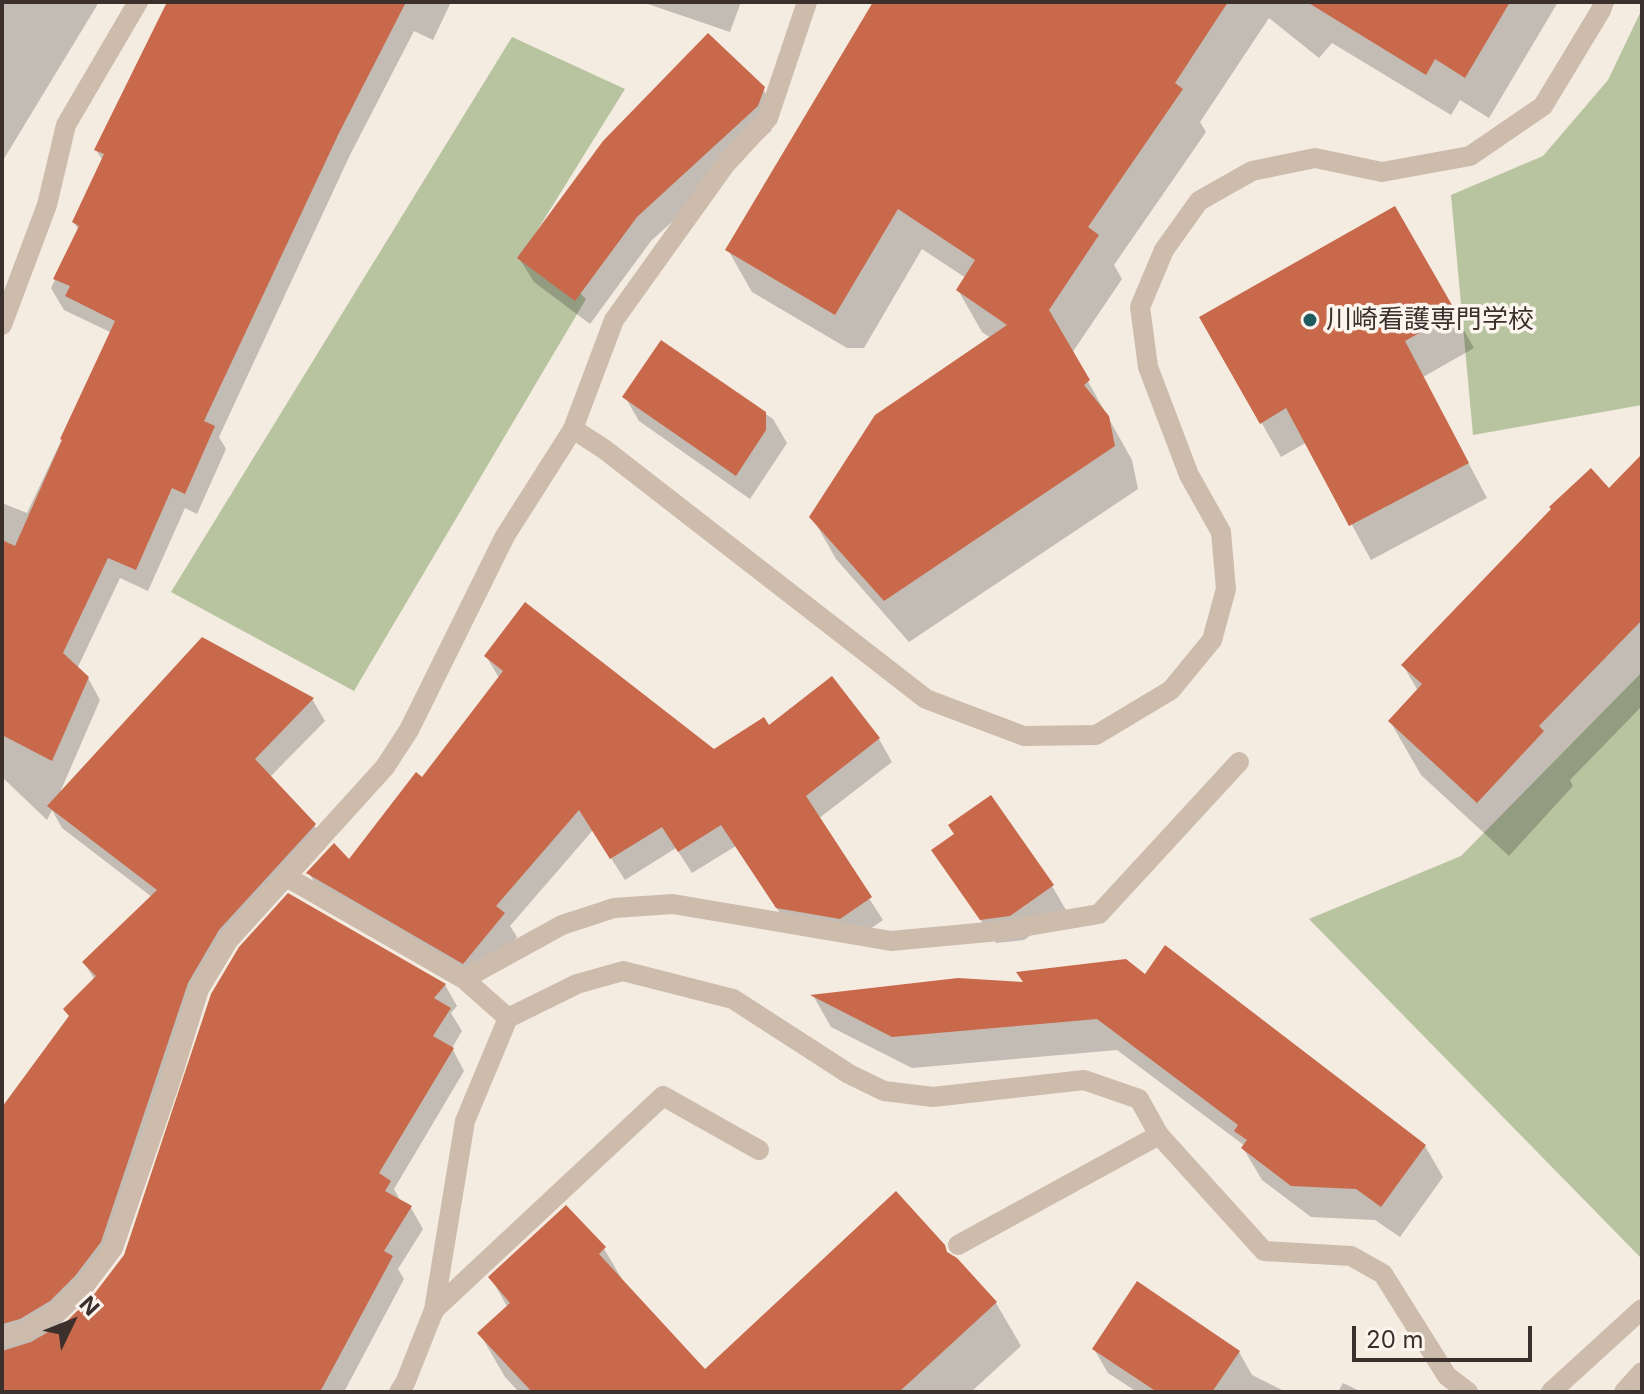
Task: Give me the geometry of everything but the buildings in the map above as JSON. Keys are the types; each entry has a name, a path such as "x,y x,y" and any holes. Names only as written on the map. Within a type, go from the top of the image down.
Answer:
{"street":[{"path":"2,325 47,205 66,125 138,2"},
{"path":"2,1338 25,1331 58,1311 85,1285 113,1248 199,989 229,939 385,767 409,730 505,536 573,429 614,320 725,165 768,118 807,2"},
{"path":"573,429 604,449 926,699 1024,736 1096,735 1171,690 1212,640 1226,589 1221,532 1189,475 1148,367 1140,307 1164,250 1199,201 1252,171 1315,158 1382,172 1470,156 1543,106 1604,2"},
{"path":"464,979 562,925 614,908 673,904 891,941 999,931 1099,914 1239,762"},
{"path":"285,876 464,979 508,1018"},
{"path":"399,1392 434,1310 465,1121 508,1018 577,984 623,971 733,999 849,1074 884,1091 933,1097 1084,1080 1139,1099 1159,1135 1264,1251 1351,1256 1383,1274 1447,1376 1468,1392"},
{"path":"434,1310 663,1096 759,1150"},
{"path":"958,1245 1159,1135"},
{"path":"1551,1392 1642,1309"},
{"path":"1624,1392 1642,1372"}],"green space":[{"path":"1642,9 1642,405 1473,435 1451,195 1543,156 1608,80"},
{"path":"512,37 625,89 530,242 586,299 354,691 171,592"},
{"path":"1642,672 1642,1259 1309,919 1461,856"}],"place":[{"name":"川崎看護専門学校","path":"1310,320"}]}
